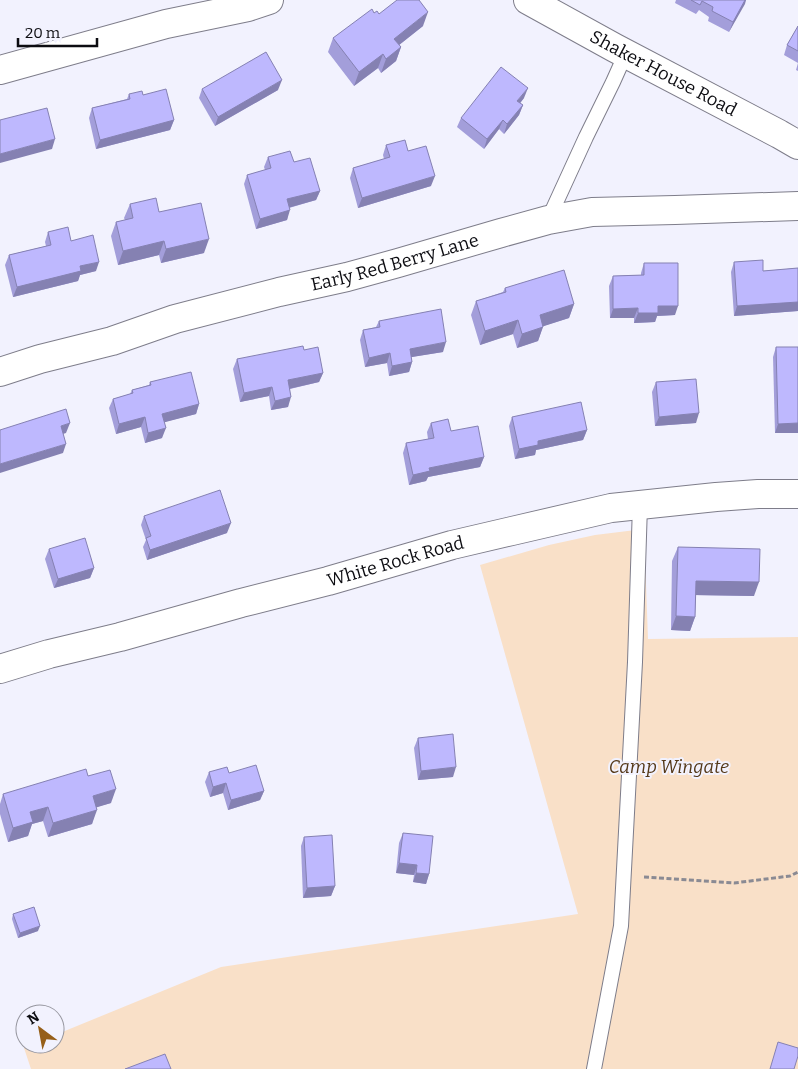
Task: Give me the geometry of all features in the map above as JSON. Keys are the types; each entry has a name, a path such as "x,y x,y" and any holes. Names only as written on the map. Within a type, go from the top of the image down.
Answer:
{"street":[{"path":"0,70 166,24 269,0"},
{"name":"Shaker House Road","path":"528,0 798,145"},
{"name":"Early Red Berry Lane","path":"0,372 40,359 112,340 175,319 279,292 355,275 548,220 592,212 798,206"},
{"name":"White Rock Road","path":"0,669 49,654 120,637 328,581 452,545 611,508 716,497 798,494"}],"lane":[{"path":"548,220 626,53"},
{"path":"594,1069 621,926 635,662 640,505"}],"path":[{"path":"624,874 654,878 734,883 790,876 798,872"}],"green space":[{"name":"Camp Wingate","path":"644,529 648,639 798,637 798,1069 31,1069 26,1054 65,1054 65,1031 221,967 578,914 480,565 549,545 595,535"}],"building":[{"path":"397,0 419,0 428,12 394,39 401,47 386,59 383,54 359,72 333,38 372,9 374,13 377,11 379,14"},
{"path":"691,0 745,0 733,22 712,11 713,7 702,1 700,5"},
{"path":"798,26 798,51 787,45"},
{"path":"266,52 282,80 218,117 202,89"},
{"path":"501,67 528,88 517,101 523,105 507,124 503,120 487,139 461,118"},
{"path":"166,89 174,120 100,140 92,108 130,99 129,94 142,91 143,95"},
{"path":"47,108 55,139 0,154 0,120"},
{"path":"405,140 408,151 426,146 435,176 362,198 353,168 390,157 386,145"},
{"path":"290,151 294,162 310,158 320,191 287,199 290,210 260,219 247,175 271,168 268,157"},
{"path":"156,198 159,212 201,203 209,239 166,249 164,241 123,251 116,222 133,218 130,204"},
{"path":"68,227 71,241 93,235 99,262 80,266 81,271 17,287 9,255 51,245 48,232"},
{"path":"763,260 763,271 798,268 798,302 737,306 734,262"},
{"path":"644,263 678,263 678,306 658,306 658,313 638,313 638,308 613,309 613,276 644,275"},
{"path":"564,270 574,304 540,315 543,327 522,334 518,320 485,331 476,301 506,292 505,288"},
{"path":"441,309 446,342 410,349 412,362 392,366 390,353 369,358 363,330 380,327 379,321"},
{"path":"303,346 304,350 318,347 323,373 288,380 291,397 275,401 272,387 244,393 237,359"},
{"path":"776,347 798,347 798,423 778,424"},
{"path":"191,372 199,404 162,414 166,428 148,433 145,417 119,424 113,399 133,393 132,390 151,385 150,382"},
{"path":"696,379 699,413 659,417 656,382"},
{"path":"581,402 587,430 538,441 538,445 519,449 512,417"},
{"path":"66,409 70,423 61,426 66,444 0,464 0,430"},
{"path":"448,419 451,431 478,426 484,457 429,468 430,471 413,475 406,443 434,438 431,423"},
{"path":"220,490 231,523 150,550 146,538 151,536 144,516"},
{"path":"85,538 94,568 58,579 49,549"},
{"path":"678,547 760,549 759,582 696,581 695,617 676,616"},
{"path":"453,734 456,767 421,771 418,738"},
{"path":"256,765 264,791 231,800 226,783 213,787 209,772 227,767 229,773"},
{"path":"86,769 88,776 110,770 116,789 93,796 97,810 53,823 48,807 30,812 33,822 13,828 3,794"},
{"path":"403,833 433,836 429,874 416,873 417,865 399,863"},
{"path":"332,835 335,886 307,888 304,837"},
{"path":"34,907 40,926 20,933 13,914"},
{"path":"778,1042 798,1048 794,1069 770,1069"},
{"path":"165,1054 171,1069 125,1069"}]}
